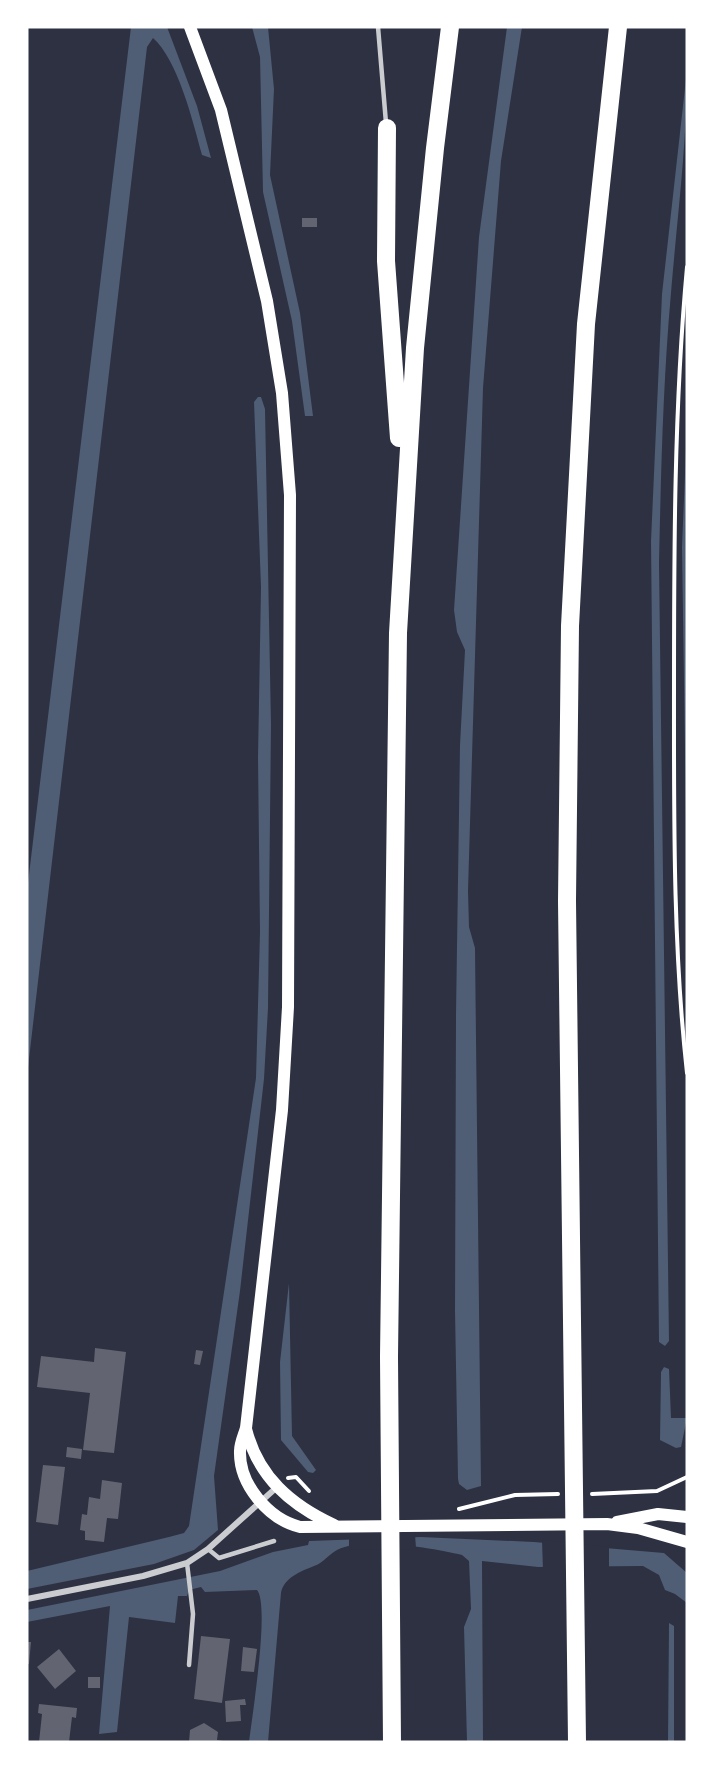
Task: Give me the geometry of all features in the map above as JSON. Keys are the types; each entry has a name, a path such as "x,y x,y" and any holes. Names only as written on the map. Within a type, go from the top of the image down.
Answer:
{"highway":[{"path":"392,1742 388,1505 394,777 404,506 423,250 450,27"},
{"path":"578,1742 567,889 570,626 579,428 592,257 618,27"},
{"path":"387,128 386,261 404,506"}],"main road":[{"path":"190,27 221,110 267,302 281,383 290,495 288,1006 282,1110 246,1428 240,1448 241,1462 250,1487 261,1501 276,1516 303,1527 607,1524 638,1528 687,1542"},
{"path":"246,1428 253,1450 277,1487 301,1509 337,1527"},
{"path":"607,1524 652,1514 687,1517"}],"street":[{"path":"27,1599 187,1566 277,1487"}],"lane":[{"path":"378,27 387,128"},
{"path":"208,1549 219,1558 274,1541"},
{"path":"187,1566 193,1614 189,1665"}],"path":[{"path":"687,267 674,495 674,748 679,985 687,1073"},
{"path":"277,1487 294,1476 316,1498"},
{"path":"587,1494 657,1491 687,1477"},
{"path":"454,1510 515,1495 566,1494"}],"water":[{"path":"131,27 167,27 197,106 211,158 202,155 177,76 162,48 153,38 147,47 27,1076 27,891"},
{"path":"252,27 268,27 274,89 270,175 300,313 313,416 305,416 292,321 263,192 260,57"},
{"path":"507,27 522,27 501,161 483,388 468,891 469,927 475,948 481,1486 467,1490 459,1484 458,1479 455,1311 460,745 465,650 457,632 454,610 479,237"},
{"path":"687,70 684,154 666,360 659,563 669,1341 665,1346 659,1342 651,541 662,294"},
{"path":"261,397 265,409 271,724 268,1008 264,1079 240,1291 214,1476 218,1530 194,1550 154,1564 27,1589 27,1571 184,1533 189,1526 256,1078 260,932 258,757 261,587 254,402"},
{"path":"687,425 687,887 682,547"},
{"path":"289,1283 292,1436 316,1470 313,1473 308,1472 281,1440 280,1362"},
{"path":"664,1367 669,1369 671,1418 687,1418 681,1447 676,1448 660,1440 661,1372"},
{"path":"421,1537 534,1542 664,1553 687,1573 687,1603 665,1590 659,1575 643,1566 538,1567 482,1561 483,1742 467,1742 464,1627 471,1609 469,1561 462,1555 399,1545 349,1546 337,1550 320,1563 290,1579 281,1593 268,1742 249,1742 261,1638 261,1600 257,1590 205,1592 201,1587 189,1590 187,1596 178,1596 175,1623 129,1617 117,1732 99,1734 110,1606 27,1622 27,1610 220,1571 273,1552 308,1545 309,1541"},
{"path":"669,1623 674,1626 674,1742 668,1742"}],"pier":[{"path":"349,1534 415,1534 416,1549 349,1550"},
{"path":"542,1540 609,1547 609,1570 543,1570"}],"building":[{"path":"302,218 317,218 317,227 302,227"},
{"path":"95,1348 126,1352 114,1453 83,1450 90,1393 37,1387 41,1356 94,1362"},
{"path":"196,1350 203,1351 200,1365 194,1364"},
{"path":"67,1447 82,1449 81,1459 66,1457"},
{"path":"43,1465 65,1467 58,1525 36,1522"},
{"path":"102,1480 122,1483 118,1519 107,1518 104,1542 85,1540 85,1531 80,1530 82,1514 87,1515 89,1497 100,1499"},
{"path":"201,1636 230,1639 222,1703 194,1699"},
{"path":"27,1642 31,1642 29,1664 27,1664"},
{"path":"243,1647 257,1649 254,1672 241,1671"},
{"path":"59,1649 76,1671 55,1689 37,1667"},
{"path":"88,1677 100,1677 100,1688 88,1688"},
{"path":"245,1699 246,1705 240,1705 241,1721 226,1722 225,1701"},
{"path":"39,1704 77,1708 76,1718 72,1717 69,1742 39,1742 42,1714 38,1713"},
{"path":"204,1723 218,1732 217,1740 230,1742 189,1742 190,1730"}]}
